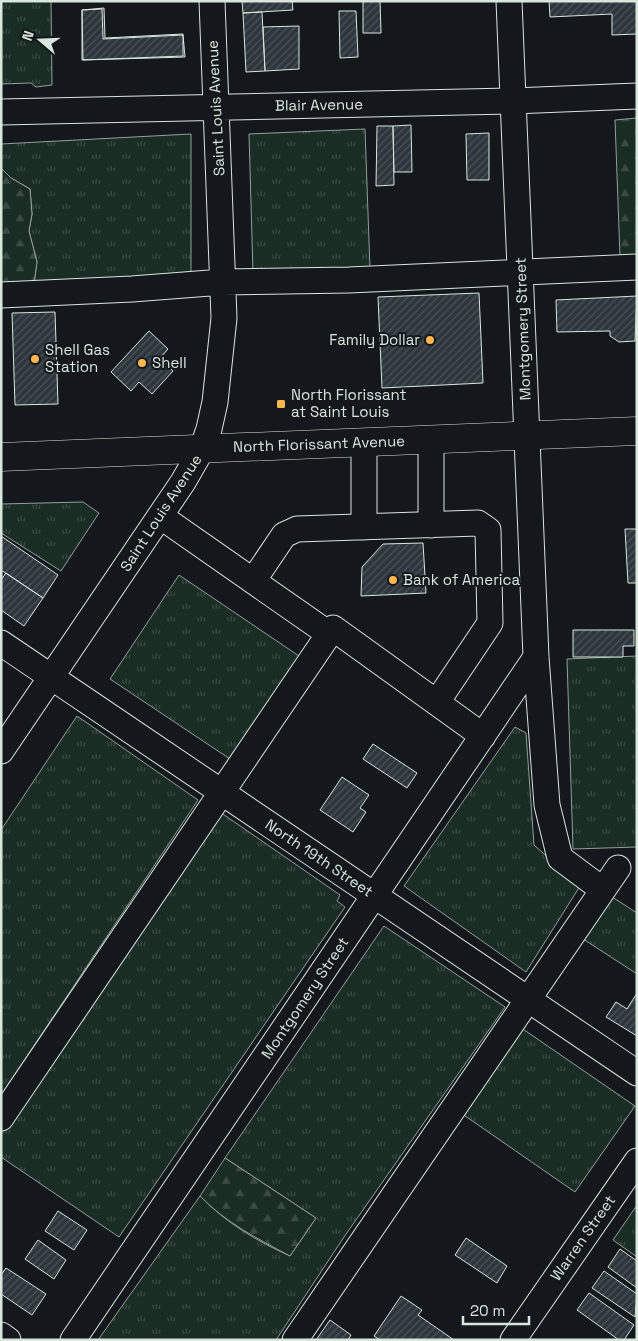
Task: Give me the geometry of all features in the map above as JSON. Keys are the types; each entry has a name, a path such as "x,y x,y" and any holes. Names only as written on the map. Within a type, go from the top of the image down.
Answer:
{"main road":[{"name":"North Florissant Avenue","path":"1,457 637,431"}],"street":[{"name":"Saint Louis Avenue","path":"1,750 160,516 202,449 215,402 224,318 212,1"},
{"name":"Montgomery Street","path":"509,1 536,657 547,804 560,858 603,890"},
{"name":"Blair Avenue","path":"1,112 513,101 637,96"},
{"path":"1,295 132,290 223,282 349,280 637,267"},
{"path":"431,525 432,439"},
{"path":"364,442 364,527"},
{"path":"160,516 329,634"},
{"path":"253,581 288,532 297,529 478,523 488,530 490,623 437,702"},
{"path":"1,1118 333,628 483,736"},
{"name":"North 19th Street","path":"1,643 637,1073"},
{"name":"Montgomery Street","path":"72,1340 536,657"},
{"path":"295,1340 618,868"},
{"name":"Warren Street","path":"512,1340 637,1161"},
{"path":"1,1335 8,1340"}],"green space":[{"path":"1,1 51,1 52,85 36,87 31,83 1,84"},
{"path":"637,118 637,257 620,257 615,120"},
{"path":"365,129 370,269 253,273 249,134"},
{"path":"191,134 191,276 34,283 37,262 29,231 32,214 30,189 11,178 1,168 1,144"},
{"path":"1,168 11,178 30,189 32,214 29,231 37,262 34,283 1,284"},
{"path":"83,502 99,513 61,571 1,533 1,504"},
{"path":"179,575 299,656 230,759 110,679"},
{"path":"637,656 637,847 573,849 567,659"},
{"path":"77,716 198,800 1,1095 1,830"},
{"path":"515,727 526,733 534,845 580,886 526,972 404,886"},
{"path":"220,812 340,895 337,901 345,907 119,1237 1,1157 1,1132"},
{"path":"609,895 637,913 637,974 580,937"},
{"path":"384,926 505,1007 344,1237 276,1340 98,1340 200,1196 242,1230 290,1256 316,1218 225,1158"},
{"path":"517,1025 635,1106 575,1192 458,1111"},
{"path":"225,1158 316,1218 290,1256 254,1237 231,1222 200,1196"},
{"path":"637,1205 637,1257 613,1240"}],"building":[{"path":"242,1 292,1 293,10 243,13"},
{"path":"363,1 380,1 381,33 363,33"},
{"path":"549,1 637,1 637,34 612,35 612,14 550,17"},
{"path":"104,8 105,38 183,34 183,56 82,60 82,10"},
{"path":"102,9 103,39 183,35 185,57 83,60 82,10"},
{"path":"339,11 356,11 358,57 340,58"},
{"path":"262,12 265,71 246,72 243,13"},
{"path":"299,26 299,69 265,71 263,27"},
{"path":"411,125 412,172 394,172 393,126"},
{"path":"377,126 393,126 394,185 376,186"},
{"path":"489,133 489,180 467,180 466,134"},
{"name":"Family Dollar","path":"479,293 483,383 382,388 378,297"},
{"path":"637,296 635,341 619,342 610,336 610,331 557,332 556,300"},
{"name":"Shell Gas Station","path":"55,312 58,404 15,405 12,313"},
{"name":"Shell","path":"149,331 168,349 160,358 173,371 152,394 139,382 131,391 111,372"},
{"path":"625,529 637,529 637,583 628,583"},
{"path":"1,536 58,575 43,598 1,570"},
{"name":"Bank of America","path":"423,543 426,593 361,596 362,567 383,544"},
{"path":"6,573 43,598 24,626 1,610 1,580"},
{"path":"573,630 634,630 634,646 623,646 623,657 573,657"},
{"path":"373,744 417,773 407,788 363,759"},
{"path":"342,777 369,795 360,808 366,812 353,832 320,810"},
{"path":"637,993 637,1036 606,1017 616,1002 627,1009"},
{"path":"58,1211 87,1230 74,1250 45,1231"},
{"path":"466,1238 507,1266 497,1283 455,1255"},
{"path":"38,1240 66,1260 54,1279 25,1259"},
{"path":"620,1249 637,1261 637,1288 608,1267"},
{"path":"6,1268 46,1294 32,1315 1,1294 1,1275"},
{"path":"604,1271 637,1294 635,1317 592,1288"},
{"path":"589,1293 634,1325 624,1340 619,1340 577,1310"},
{"path":"401,1296 422,1310 418,1315 454,1340 380,1340 374,1336"},
{"path":"330,1320 351,1335 348,1340 316,1340"}],"place":[{"name":"Family Dollar","path":"430,340"},
{"name":"Shell Gas Station","path":"35,359"},
{"name":"Shell","path":"142,363"},
{"name":"North Florissant at Saint Louis","path":"281,404"},
{"name":"Bank of America","path":"393,580"}]}
